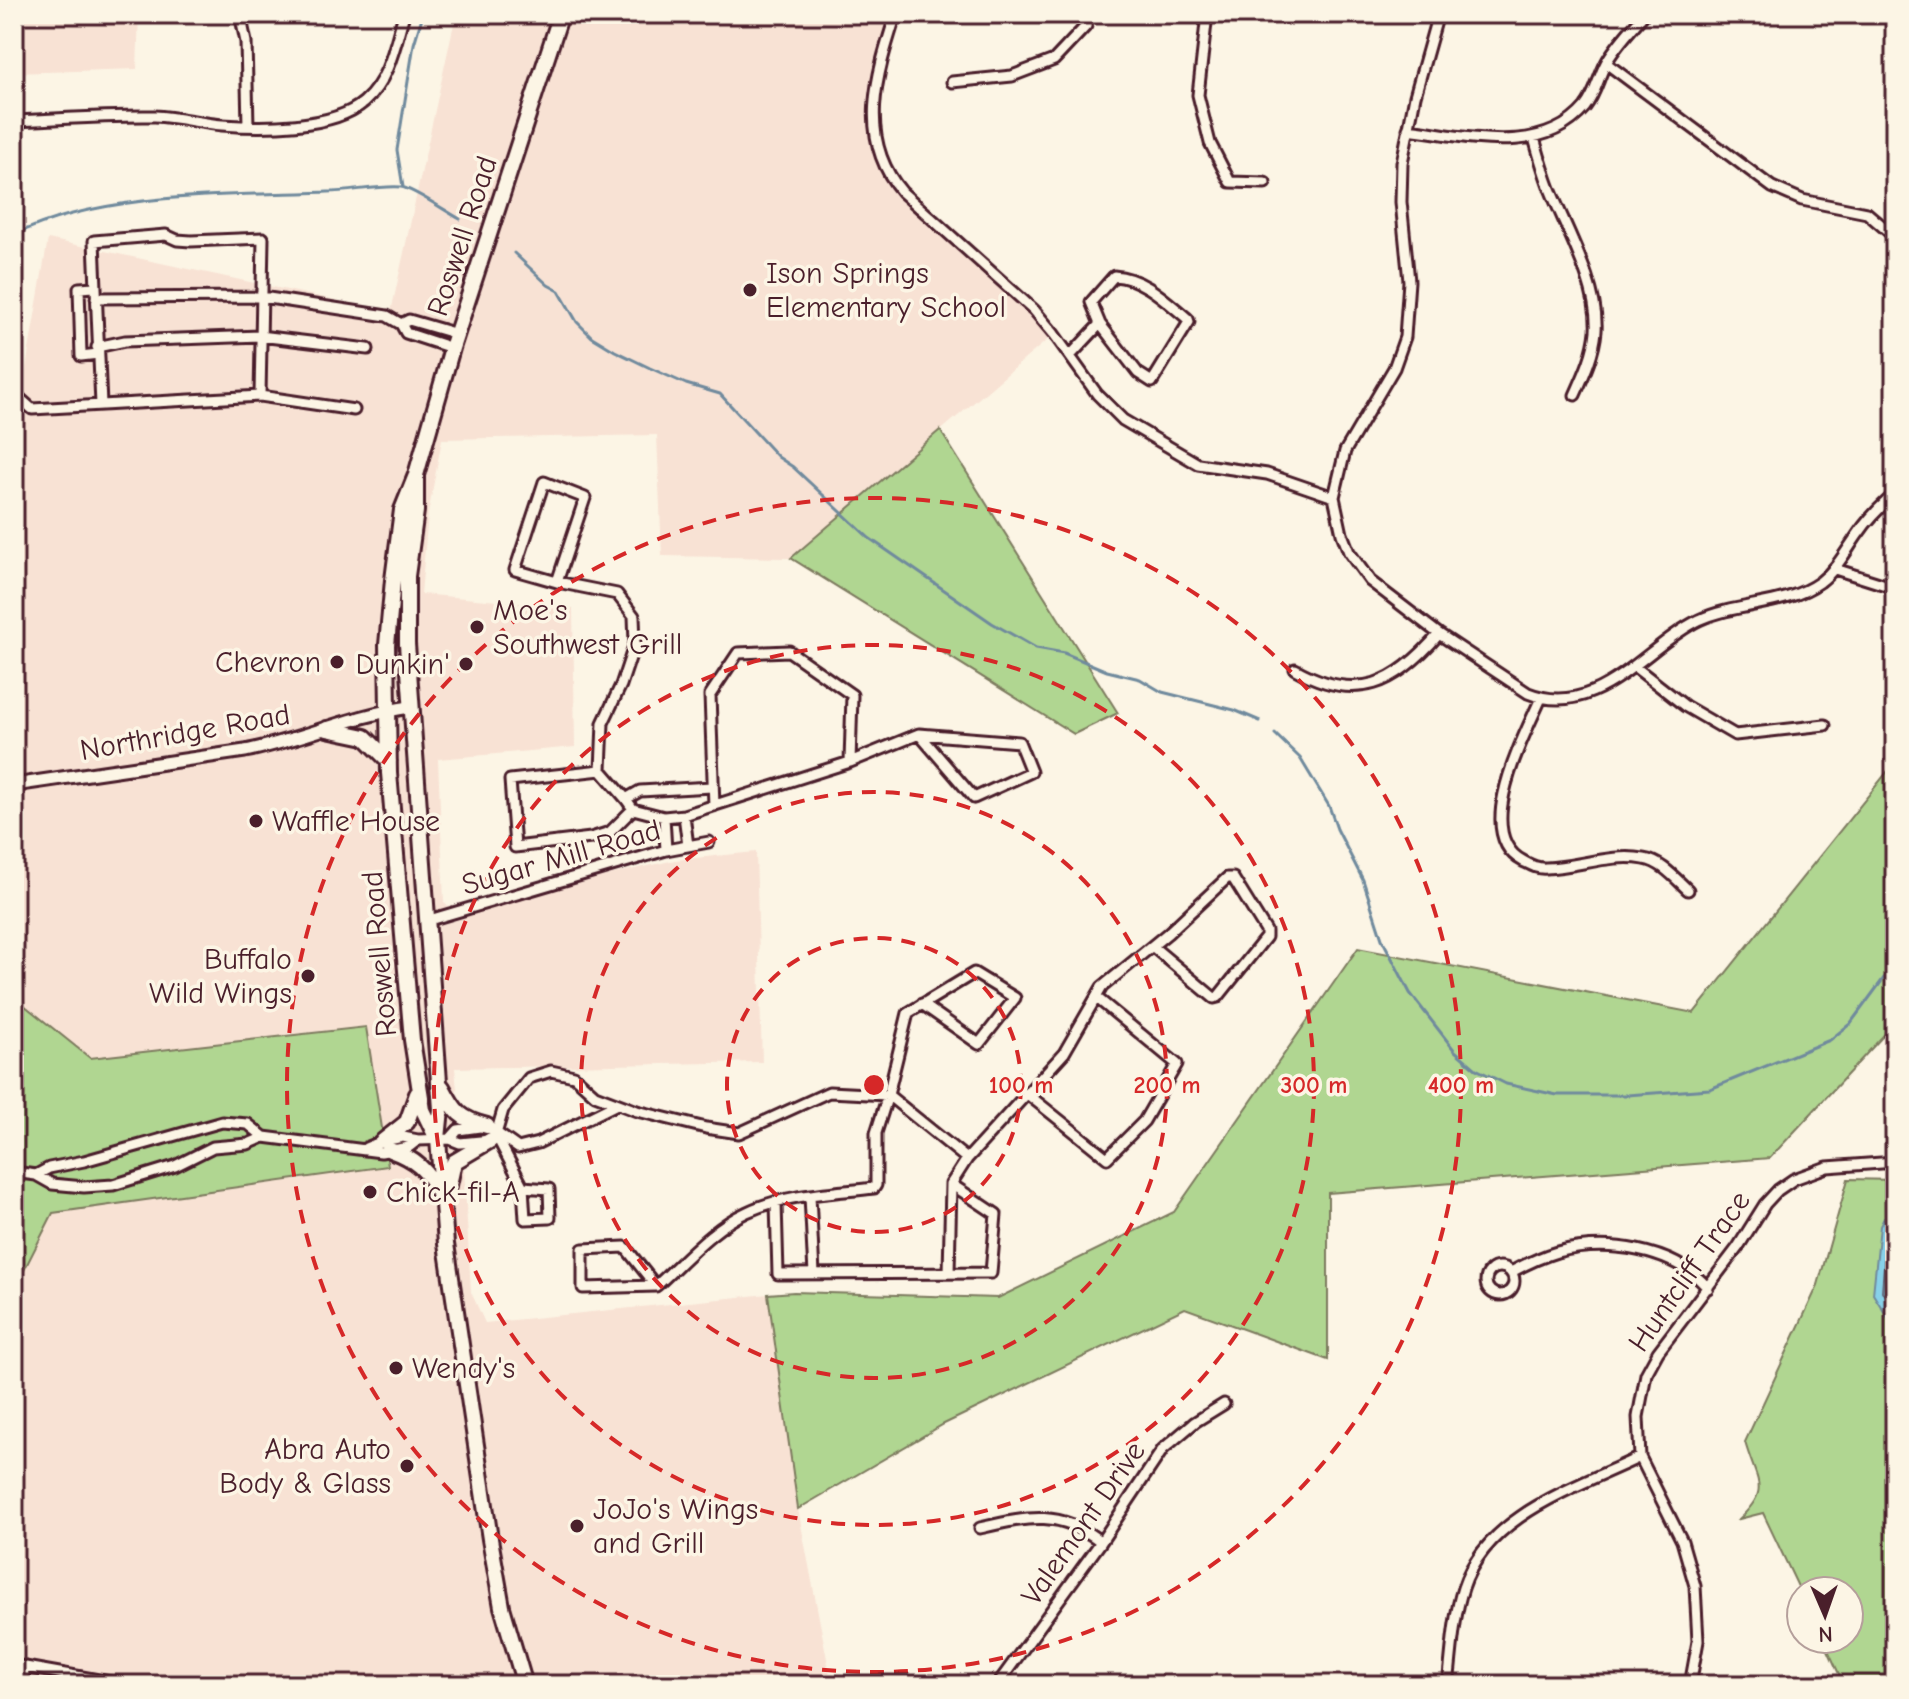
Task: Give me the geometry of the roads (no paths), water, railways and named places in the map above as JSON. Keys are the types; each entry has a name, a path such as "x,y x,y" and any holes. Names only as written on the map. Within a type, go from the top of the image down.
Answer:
{"main road":[{"name":"Roswell Road","path":"444,1139 423,1110 406,981 387,710 387,645 393,580 402,510 416,475 455,341 561,14"},
{"name":"Roswell Road","path":"416,475 416,511 407,576 406,610 410,707 444,1139 446,1244 491,1547 502,1607 525,1685"},
{"path":"327,729 365,737 389,761"},
{"path":"439,1080 451,1103 466,1120 492,1133 454,1162 444,1206"},
{"path":"419,1086 407,1122 386,1145 421,1165 444,1206"}],"street":[{"path":"240,14 246,42 248,125"},
{"path":"14,121 155,116 222,125 325,121 346,114 377,89 387,71 404,14"},
{"path":"896,14 874,96 875,133 887,171 902,192 1034,310 1097,394 1123,420 1198,464 1267,474 1334,497"},
{"path":"952,82 1012,76 1054,60 1086,26 1088,14"},
{"path":"1207,14 1198,95 1210,143 1230,182 1265,183"},
{"path":"1438,14 1408,129 1400,184 1409,281 1405,337 1394,368 1345,451 1334,497 1342,534 1361,570 1381,591 1514,685 1541,698 1577,697 1602,688 1635,667 1669,638 1699,620 1732,608 1783,599 1807,590 1835,569 1867,521 1895,494"},
{"path":"1408,129 1505,141 1534,138 1567,124 1596,91 1606,63 1644,14"},
{"path":"1606,63 1772,187 1802,200 1867,213 1895,237"},
{"path":"1534,138 1549,186 1584,271 1595,312 1596,331 1592,352 1575,395"},
{"path":"101,405 94,241 166,235 191,241 263,238 260,396"},
{"path":"1114,276 1146,286 1189,322 1152,382 1138,373 1100,324 1091,302 1114,276"},
{"path":"368,349 260,336 125,341 81,356 79,288 96,293 262,297 387,316 401,324 406,333 455,341"},
{"path":"401,324 409,320 455,341"},
{"path":"1070,356 1100,324"},
{"path":"14,393 32,409 260,396 354,410"},
{"path":"557,582 585,498 544,482 515,570 557,582 617,594 634,616 635,643 621,685 603,723 601,770 633,809 664,817 684,815 850,762 919,734 1019,742 1031,772 974,798 919,734"},
{"path":"1835,569 1895,588"},
{"path":"1295,669 1332,685 1352,687 1373,684 1408,667 1439,634"},
{"path":"714,806 710,695 738,653 789,651 852,695 850,762"},
{"path":"1635,667 1685,706 1735,735 1825,725"},
{"path":"1541,698 1505,783 1502,827 1510,852 1543,869 1626,858 1644,859 1664,868 1688,890"},
{"name":"Northridge Road","path":"14,785 281,744 387,710 410,707"},
{"path":"601,770 510,780 515,847 591,838 610,832 633,809"},
{"path":"626,799 640,791 712,787"},
{"path":"684,815 688,846"},
{"path":"664,817 666,850"},
{"name":"Sugar Mill Road","path":"426,921 666,850 709,842"},
{"path":"949,1273 951,1184 967,1159 1064,1053 1102,987 1227,878 1233,878 1266,931 1266,937 1214,998 1152,946"},
{"path":"656,1286 625,1247 583,1249 583,1288 656,1286 723,1226 748,1211 810,1196 874,1188 876,1133 908,1013 922,1004 974,973 1015,999 979,1044 922,1004"},
{"path":"1026,1093 1104,1157 1110,1157 1144,1121 1177,1064 1097,998"},
{"path":"14,1172 36,1175 52,1184 84,1187 113,1185 175,1166 213,1147 248,1144 264,1137 366,1148 386,1145 403,1137 460,1143 492,1133 503,1110 529,1078 551,1071 574,1076 595,1095 617,1104 706,1128 739,1133 829,1092 888,1095 967,1159"},
{"path":"492,1133 518,1148 538,1143 617,1104"},
{"path":"36,1175 49,1168 222,1122 248,1124 264,1137"},
{"path":"492,1133 523,1187"},
{"name":"Huntcliff Trace","path":"1690,1685 1698,1641 1695,1586 1682,1541 1640,1457 1638,1417 1646,1374 1658,1352 1708,1288 1765,1204 1794,1179 1827,1167 1895,1162"},
{"path":"776,1203 778,1274 992,1273 996,1214 951,1184"},
{"path":"810,1196 814,1274"},
{"path":"1511,1272 1559,1251 1615,1247 1641,1251 1669,1261 1698,1276 1708,1288"},
{"name":"Valemont Drive","path":"997,1685 1101,1542 1163,1449 1195,1422 1224,1404"},
{"path":"1448,1685 1464,1586 1476,1560 1493,1538 1527,1512 1640,1457"},
{"path":"980,1528 1024,1518 1049,1517 1077,1525 1101,1542"},
{"path":"14,1665 127,1685"},
{"path":"22,1685 25,1667"}],"water":[{"path":"1895,1215 1895,1341 1888,1318 1873,1294 1880,1226 1884,1218"}],"waterway":[{"path":"403,187 397,150 414,44 423,14"},
{"path":"14,235 87,210 127,203 168,198 336,192 385,187 406,188 460,219"},
{"path":"514,253 548,285 559,291 577,322 592,337 650,368 686,384 720,394 778,457 793,467 869,538 992,623 1036,648 1064,653 1107,671 1140,679 1162,692 1234,710 1260,721"},
{"path":"1275,734 1300,758 1329,806 1363,880 1382,939 1410,993 1455,1051 1476,1069 1506,1084 1557,1095 1627,1095 1710,1089 1830,1040 1850,1024 1884,978 1895,971"}],"place":[{"name":"Ison Springs Elementary School","path":"750,290"},
{"name":"Moe's Southwest Grill","path":"477,627"},
{"name":"Chevron","path":"337,662"},
{"name":"Dunkin'","path":"466,664"},
{"name":"Waffle House","path":"256,821"},
{"name":"Buffalo Wild Wings","path":"308,976"},
{"name":"Chick-fil-A","path":"370,1192"},
{"name":"Wendy's","path":"396,1368"},
{"name":"Abra Auto Body & Glass","path":"407,1466"},
{"name":"JoJo's Wings and Grill","path":"577,1526"}]}
